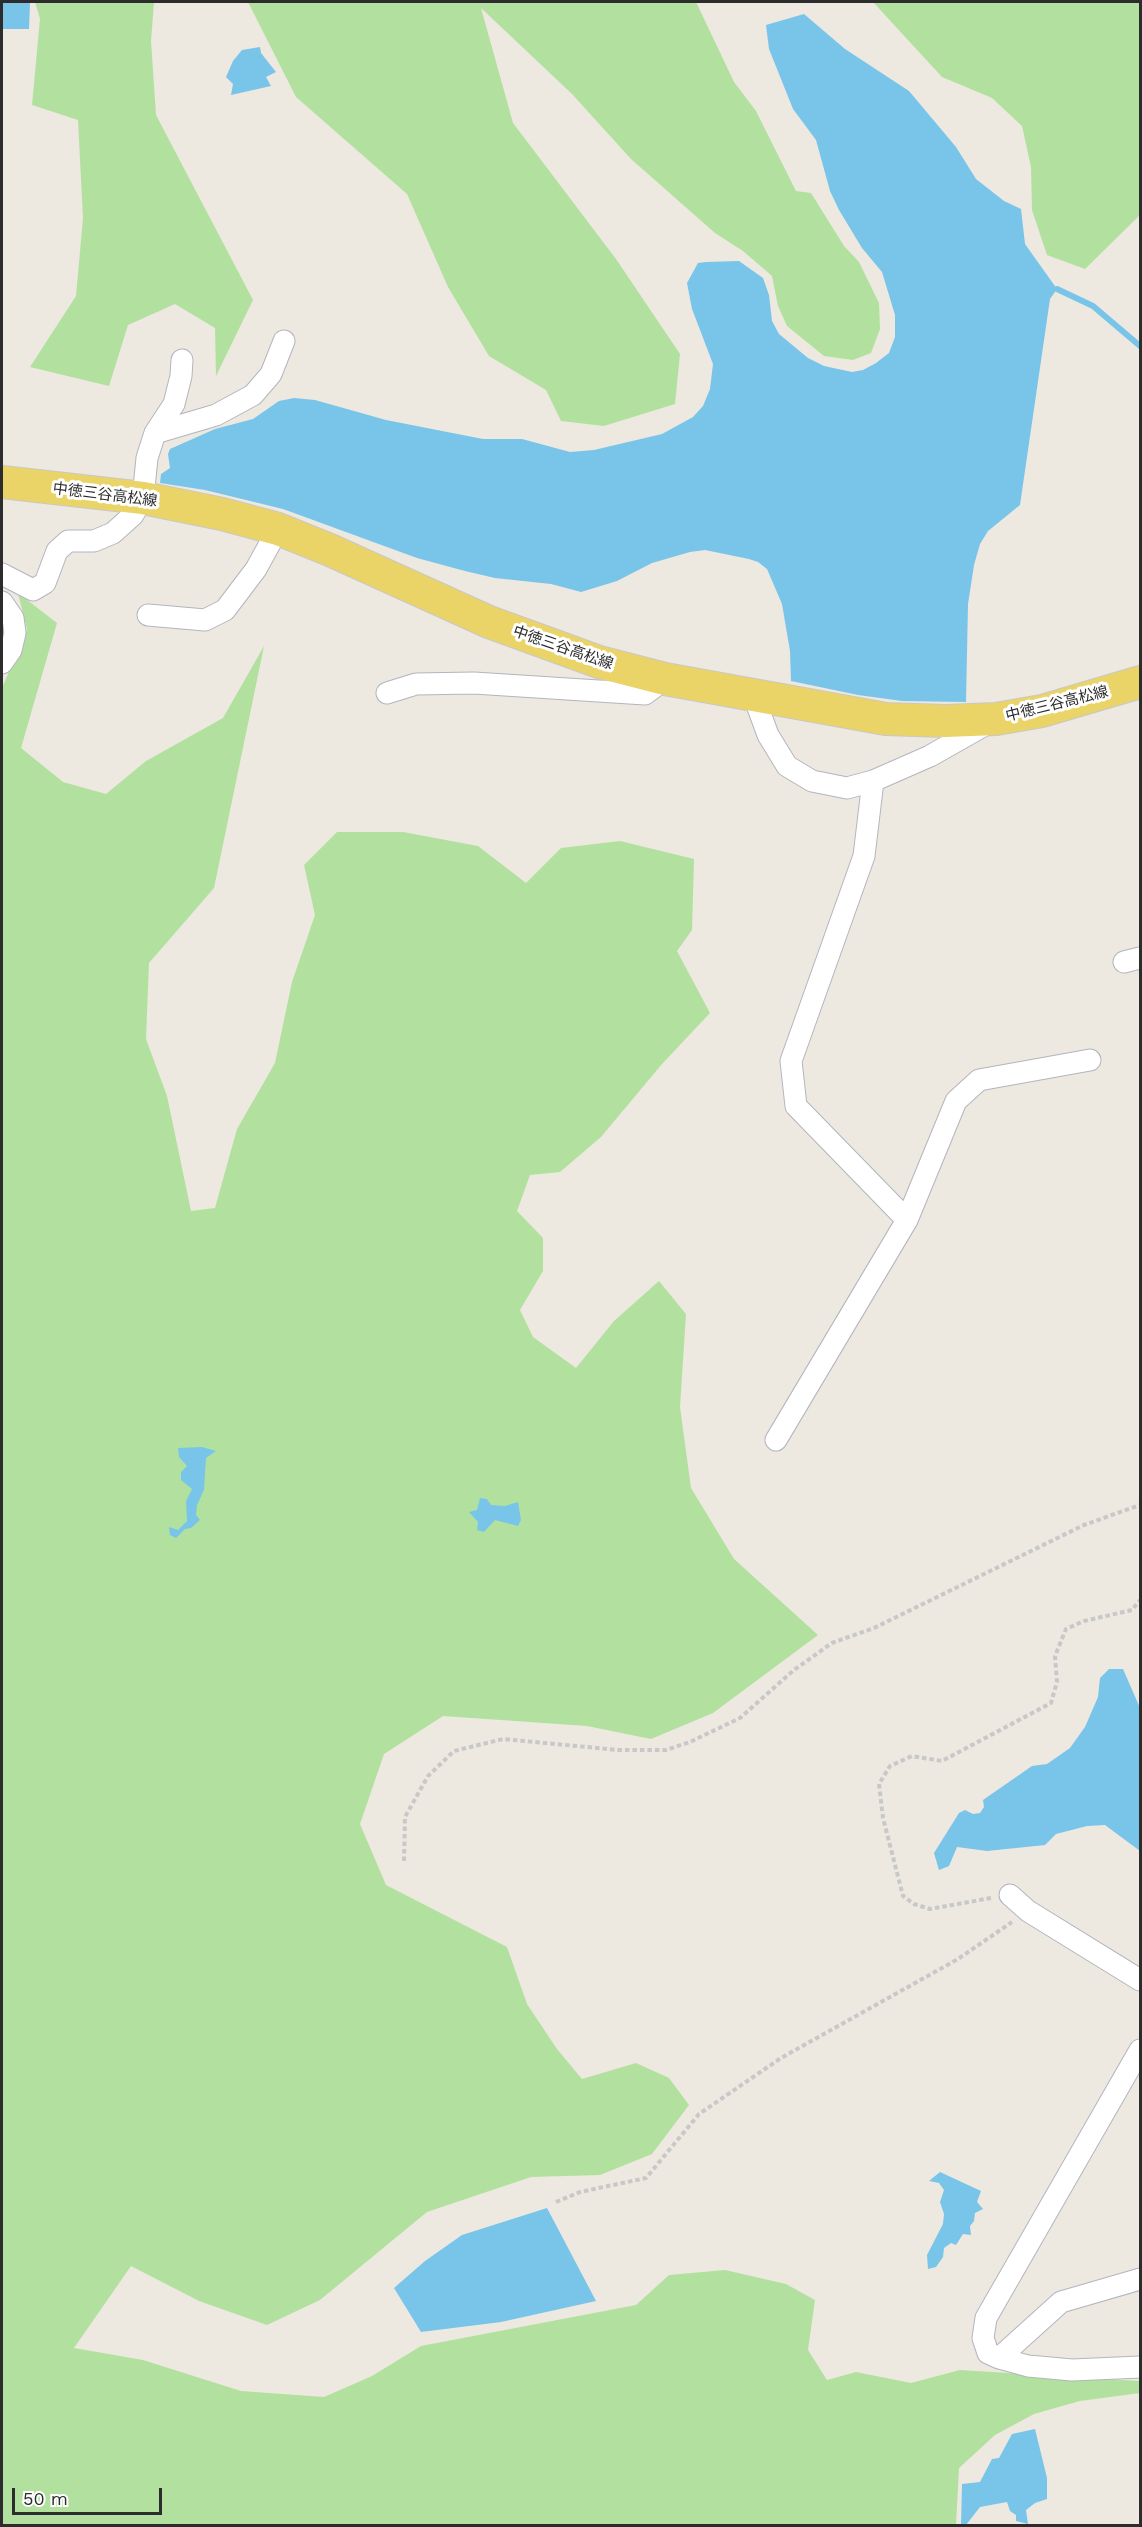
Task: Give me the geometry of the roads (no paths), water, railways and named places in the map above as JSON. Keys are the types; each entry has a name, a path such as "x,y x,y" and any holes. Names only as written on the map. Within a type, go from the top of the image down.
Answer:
{"main road":[{"name":"中徳三谷高松線","path":"2,482 143,498 222,514 278,530 330,550 489,622 599,662 665,679 886,719 946,721 996,719 1042,711 1140,682"}],"street":[{"path":"155,433 216,415 253,395 271,374 284,341"},
{"path":"2,574 33,590 45,583 57,551 68,541 94,542 113,532 133,515 143,498 147,458 155,433 174,404 181,376 182,360"},
{"path":"148,615 205,620 225,610 256,569 278,530"},
{"path":"2,602 13,618 15,633 11,650 2,663"},
{"path":"387,693 416,684 474,683 645,694 665,679"},
{"path":"753,694 768,735 787,766 812,781 847,788 873,781 930,756 996,719"},
{"path":"873,781 864,856 791,1061 796,1106 907,1220"},
{"path":"776,1440 907,1220 956,1101 979,1080 1090,1060"},
{"path":"1010,1895 1028,1911 1140,1980"},
{"path":"1140,2050 986,2318 983,2338 988,2352 999,2358 1028,2366 1072,2370 1140,2367"},
{"path":"999,2358 1061,2302 1140,2278"}],"water":[{"path":"2,2 30,2 29,29 2,29"},
{"path":"804,14 845,49 909,91 956,147 976,179 1004,201 1021,209 1025,244 1057,289 1050,299 1020,505 988,531 980,544 974,565 968,604 966,702 902,701 858,695 791,681 790,651 782,604 767,569 749,559 705,550 690,552 652,563 617,581 581,592 551,584 495,578 465,571 417,558 283,509 205,490 160,483 161,474 170,468 168,454 170,449 215,429 253,419 279,401 294,398 315,400 386,420 483,439 522,439 570,452 594,450 662,434 693,417 703,406 710,389 713,364 692,309 687,283 698,263 739,261 763,278 769,295 772,321 779,334 808,358 824,366 852,372 863,370 876,363 889,353 895,337 895,315 882,272 862,248 839,210 830,191 816,140 793,109 769,49 766,25"},
{"path":"260,47 261,53 276,72 266,77 271,86 231,95 233,84 226,77 233,61 242,50"},
{"path":"202,1447 216,1451 206,1458 204,1490 197,1505 196,1515 200,1520 176,1538 170,1535 169,1527 178,1530 187,1521 186,1501 192,1489 181,1480 181,1472 187,1466 179,1457 178,1448"},
{"path":"480,1498 487,1499 491,1505 505,1506 518,1502 521,1520 518,1526 495,1520 484,1532 477,1530 478,1522 469,1512 477,1510"},
{"path":"1109,1669 1123,1669 1140,1708 1140,1851 1105,1825 1087,1826 1056,1834 1045,1845 987,1851 957,1847 949,1866 939,1870 934,1853 959,1813 965,1810 973,1814 980,1813 984,1807 983,1800 1032,1766 1047,1764 1070,1748 1085,1727 1098,1697 1100,1678"},
{"path":"940,2172 981,2191 977,2202 983,2209 975,2213 974,2221 970,2226 971,2235 963,2234 956,2245 951,2243 944,2248 943,2257 936,2267 928,2269 927,2255 943,2224 944,2214 940,2202 944,2190 939,2183 929,2181"},
{"path":"547,2208 596,2301 501,2322 421,2332 394,2288 425,2261 462,2235"},
{"path":"1035,2429 1047,2478 1047,2499 1035,2503 1026,2510 1028,2524 1016,2521 1016,2515 1010,2511 1007,2502 980,2507 966,2525 961,2525 962,2484 980,2482 992,2459 999,2458 1012,2434"}],"waterway":[{"path":"1057,289 1093,306 1140,346"}]}
